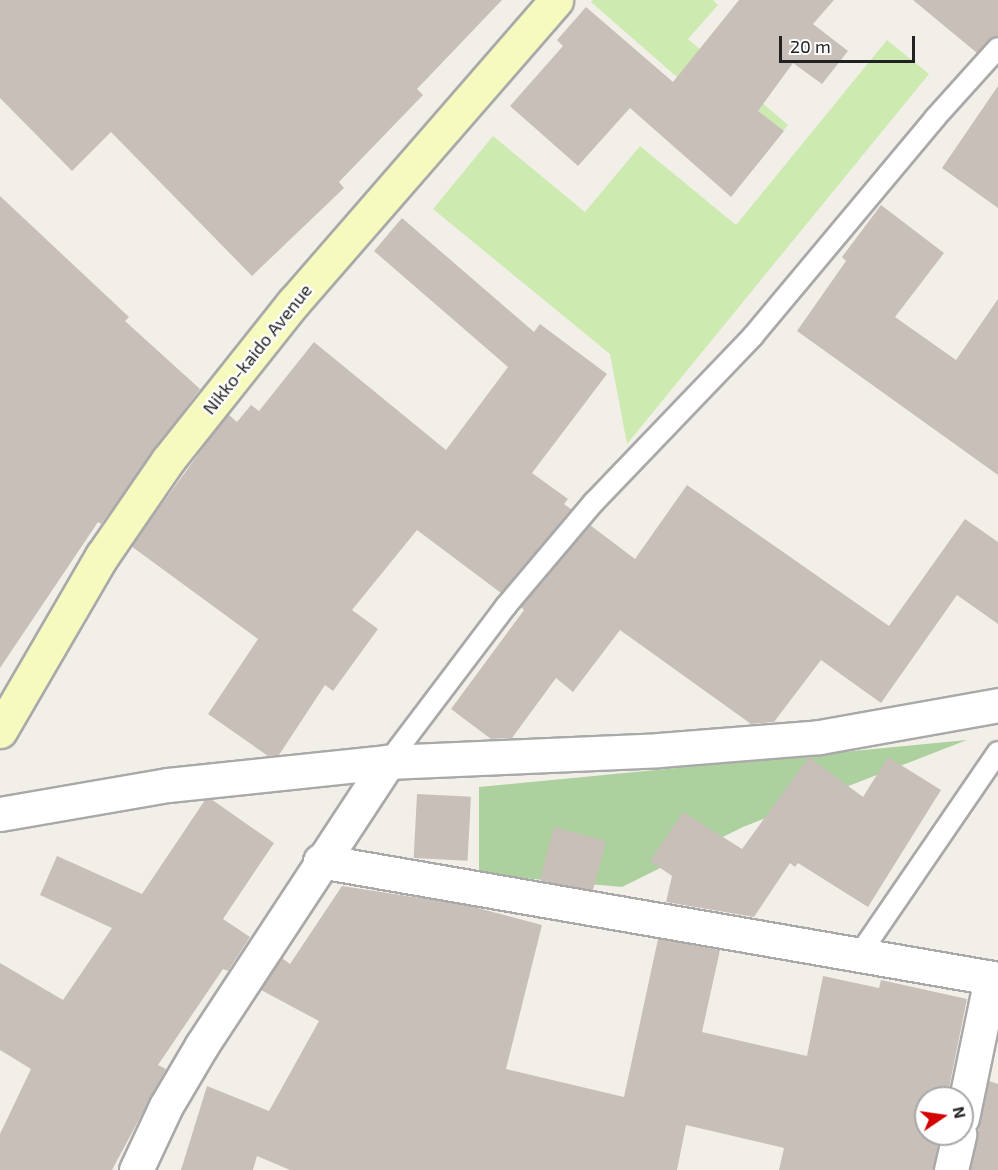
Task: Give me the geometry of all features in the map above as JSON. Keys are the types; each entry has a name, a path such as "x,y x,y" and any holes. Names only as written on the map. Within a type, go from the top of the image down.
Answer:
{"main road":[{"name":"Nikko-kaido Avenue","path":"0,730 102,556 168,460 293,303 556,0"}],"street":[{"path":"0,814 168,785 388,762 659,750 819,737 998,705"},
{"path":"136,1170 166,1106 320,861 388,762"},
{"path":"320,861 994,979 969,1086"},
{"path":"951,1170 956,1146"}],"lane":[{"path":"388,762 506,606 594,502 753,336 935,118 998,48"},
{"path":"859,955 998,752"}],"green space":[{"path":"593,0 713,0 718,5 688,39 788,125 764,153 591,2"},
{"path":"887,40 929,74 627,444 610,354 433,209 493,136 585,212 640,146 736,225"},
{"path":"967,740 743,827 622,887 479,874 479,787"}],"building":[{"path":"0,0 502,0 417,89 423,95 339,182 344,188 252,276 111,132 72,171 0,98"},
{"path":"739,0 834,0 813,24 848,51 822,84 793,63 758,111 784,131 731,197 630,108 578,166 510,106 563,46 557,40 586,7 673,82"},
{"path":"913,0 998,0 998,36 977,53"},
{"path":"998,86 998,208 942,168"},
{"path":"0,196 129,317 125,321 200,389 101,524 98,522 0,668"},
{"path":"881,205 944,253 895,317 956,360 998,299 998,475 797,331 846,261 842,257"},
{"path":"402,218 534,332 540,324 607,374 532,473 568,499 564,504 572,510 501,593 417,530 352,610 378,629 333,691 325,685 279,755 268,756 208,714 258,639 131,546 228,414 237,422 251,405 259,411 314,342 446,450 508,367 374,251"},
{"path":"687,485 889,626 965,519 998,542 998,624 957,595 881,703 821,660 774,722 751,724 620,630 573,692 556,678 512,738 491,739 451,709 524,610 521,607 590,525 635,559"},
{"path":"809,757 863,797 888,757 941,790 868,907 798,863 795,867 790,863 754,917 666,902 672,876 650,861 683,812 742,849"},
{"path":"417,794 471,797 468,861 414,858"},
{"path":"211,799 274,843 223,919 250,937 228,971 223,969 158,1065 166,1069 112,1170 0,1170 0,1134 31,1069 0,1050 0,963 63,1000 112,928 40,895 57,856 142,894 205,800"},
{"path":"554,827 606,841 592,894 540,880"},
{"path":"342,886 466,905 542,925 506,1069 624,1097 658,939 720,950 702,1032 807,1056 823,976 879,988 881,980 967,999 949,1086 914,1086 914,1146 938,1146 933,1170 779,1170 784,1148 686,1125 677,1170 290,1170 257,1156 253,1170 181,1170 207,1086 269,1111 319,1021 261,990 282,958 290,964"},
{"path":"989,1081 998,1084 998,1170 970,1170"}]}
